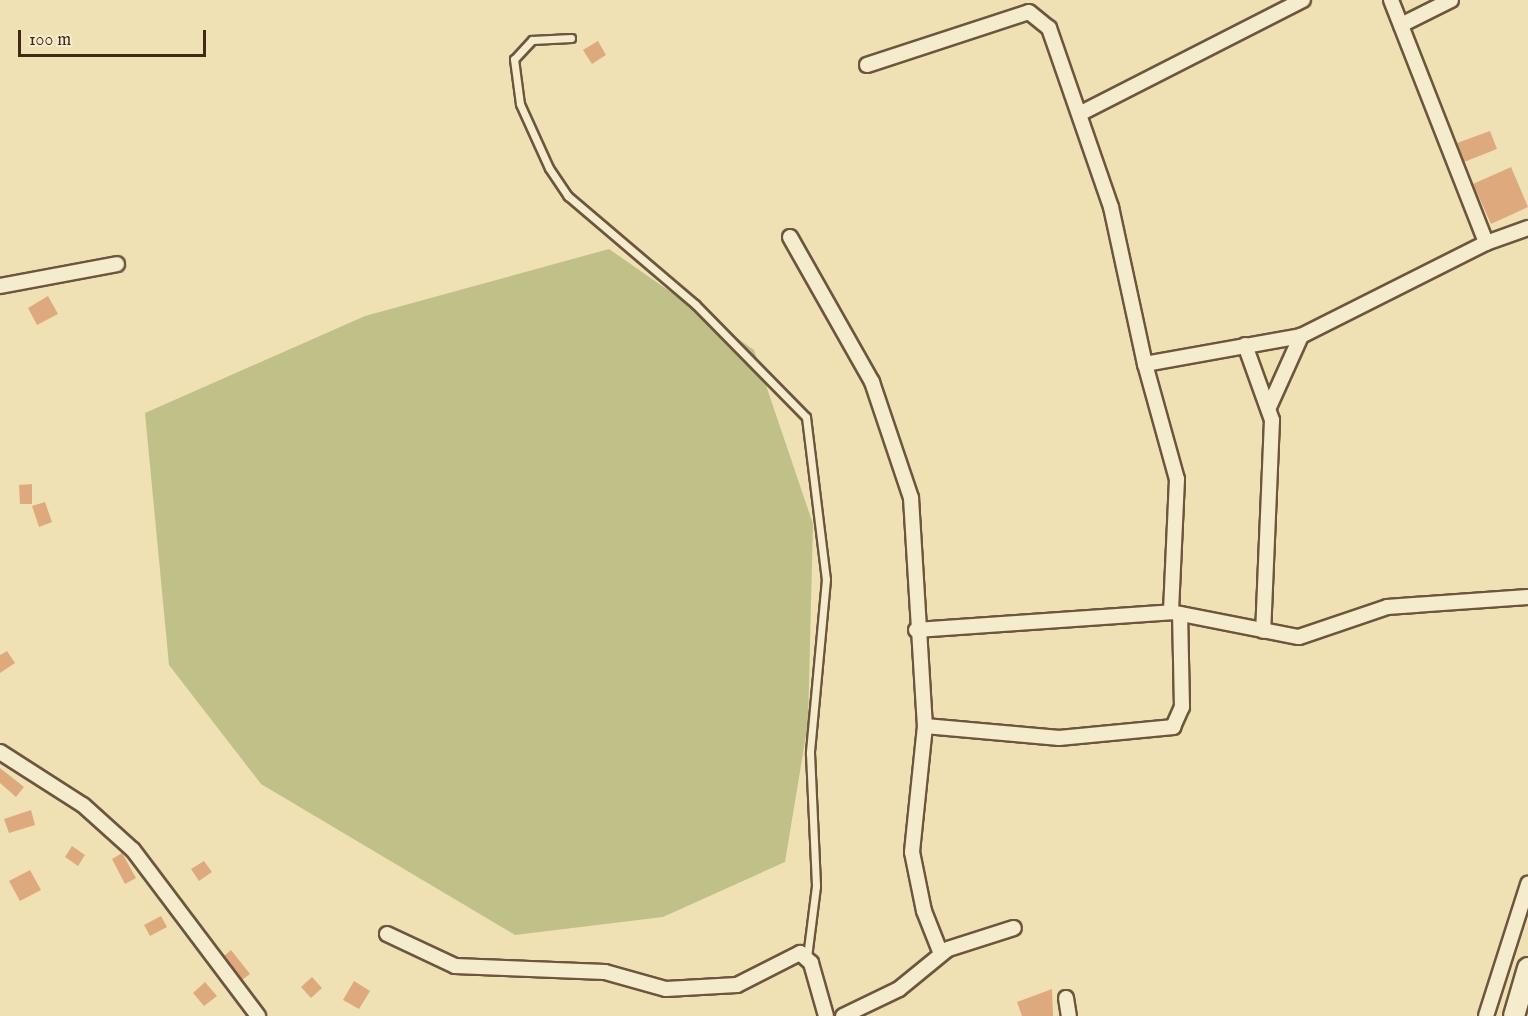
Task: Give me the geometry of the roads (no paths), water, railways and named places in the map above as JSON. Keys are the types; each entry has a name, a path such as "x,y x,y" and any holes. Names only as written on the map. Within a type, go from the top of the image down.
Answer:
{"main road":[{"path":"1514,1016 1528,968"}],"street":[{"path":"1082,113 1303,0"},
{"path":"1391,0 1485,243"},
{"path":"1401,25 1451,0"},
{"path":"867,65 1035,13 1049,28 1082,113 1118,232 1145,364 1179,491 1176,613 1182,707 1173,727 1059,738 925,726"},
{"path":"1145,364 1301,336 1485,243 1528,228"},
{"path":"790,237 854,342 899,453 918,543 916,630 925,726 912,852 924,912 941,954"},
{"path":"0,286 117,264"},
{"path":"1263,631 1270,405 1301,336"},
{"path":"1245,345 1270,405"},
{"path":"916,630 1176,613 1299,637 1387,607 1528,597"},
{"path":"1,754 83,805 133,850 258,1016"},
{"path":"1486,1016 1528,884"},
{"path":"843,1016 899,989 941,954 1014,928"},
{"path":"387,934 455,966 605,972 666,989 737,986 794,953 807,957 826,1016"},
{"path":"1066,998 1069,1016"}],"lane":[{"path":"571,38 532,40 514,59 520,104 549,168 568,196 695,304 806,417 826,579 810,753 816,865 807,957"}]}
